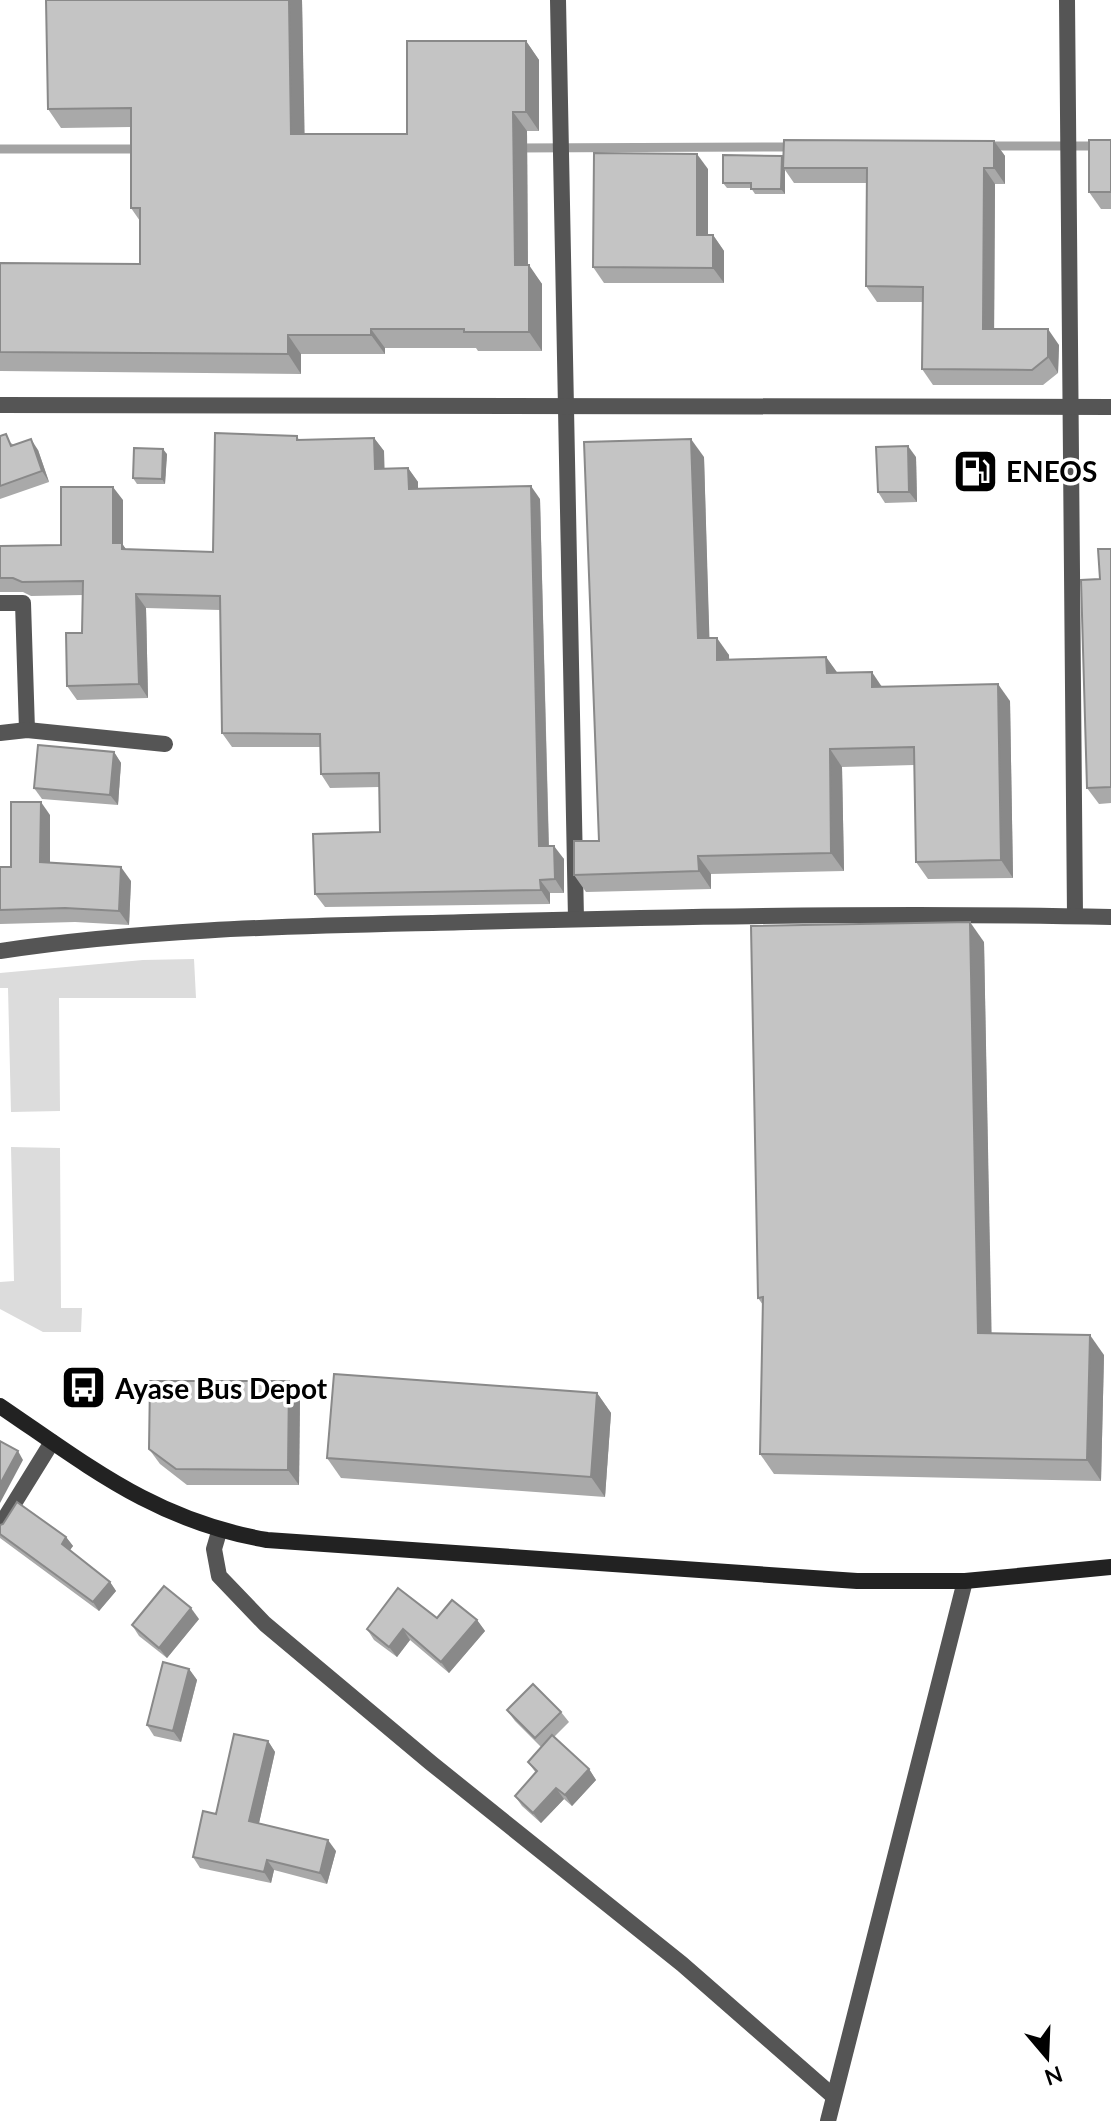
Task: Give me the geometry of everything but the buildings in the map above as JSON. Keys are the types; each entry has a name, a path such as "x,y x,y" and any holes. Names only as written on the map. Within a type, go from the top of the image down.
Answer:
{"street":[{"path":"558,0 576,919"},
{"path":"1067,0 1075,916"},
{"path":"0,405 1111,407"},
{"path":"0,603 23,603 27,730"},
{"path":"0,733 27,730 165,744"},
{"path":"0,951 98,936 209,929 576,919 1111,917"},
{"path":"0,1406 137,1497 170,1515 219,1532 340,1546 857,1581 965,1581 1111,1567"},
{"path":"0,1526 52,1442"},
{"path":"219,1532 214,1549 219,1576 265,1624 431,1763 682,1964 833,2096"},
{"path":"828,2121 965,1581"}],"shaded area":[{"path":"194,959 196,998 59,998 60,1111 11,1112 8,988 0,988 0,973 143,960"},
{"path":"11,1147 60,1148 61,1308 82,1308 81,1332 43,1332 0,1309 0,1282 14,1281"}],"waterway":[{"path":"986,146 1111,146"},
{"path":"514,148 796,147"},
{"path":"0,149 144,149"}],"place":[{"name":"ENEOS","path":"975,471"},
{"name":"Ayase Bus Depot","path":"84,1388"}]}
